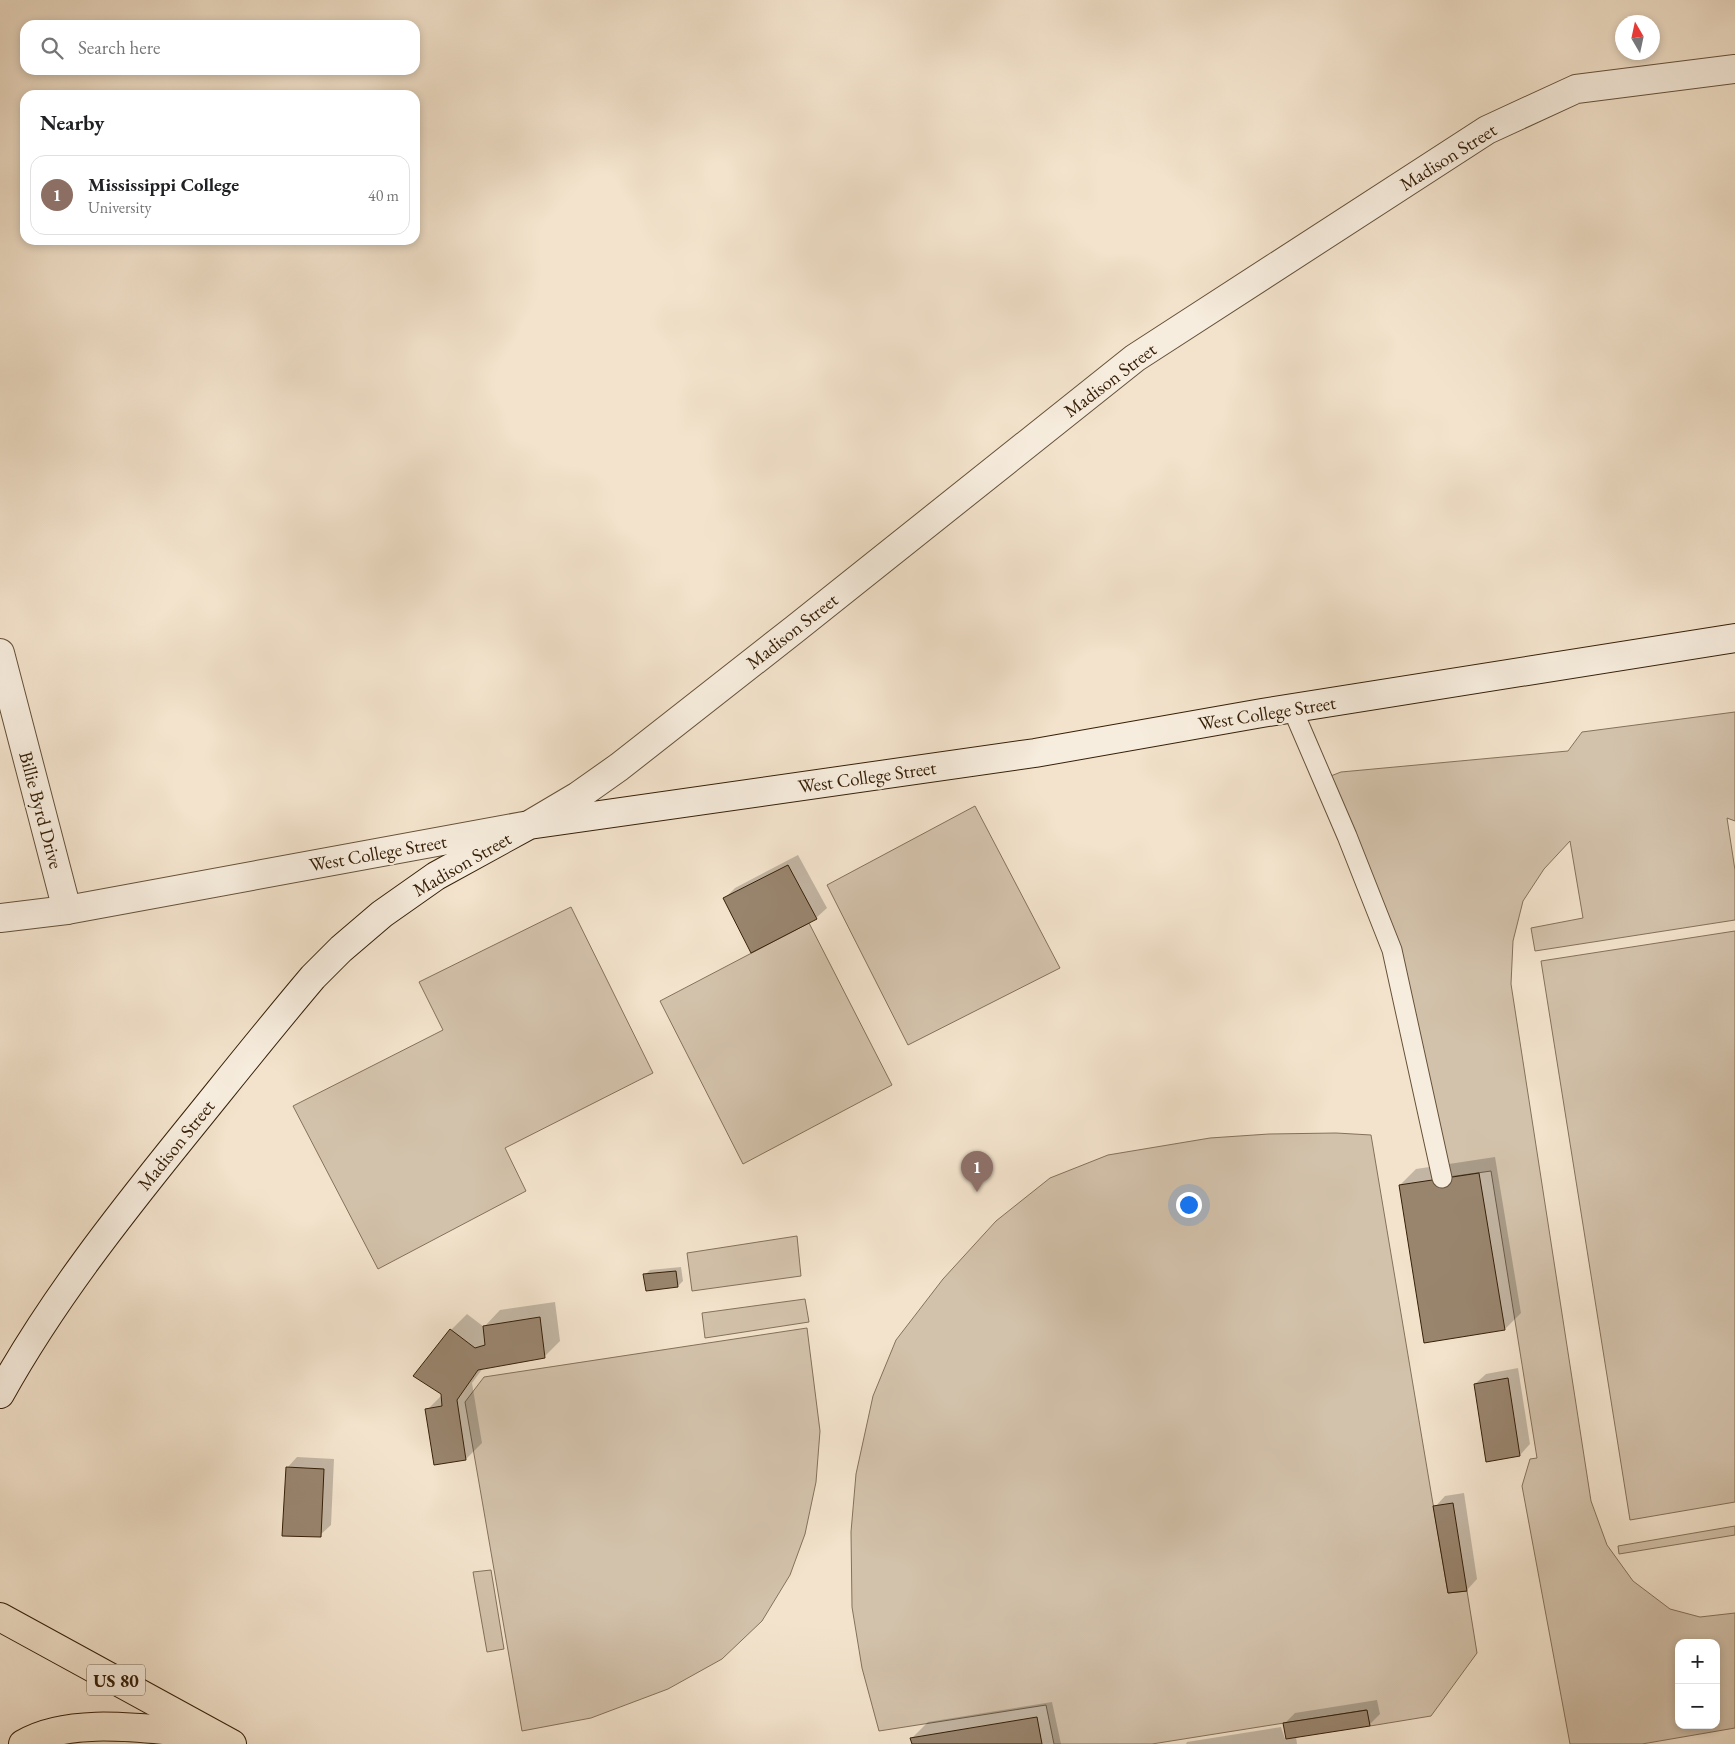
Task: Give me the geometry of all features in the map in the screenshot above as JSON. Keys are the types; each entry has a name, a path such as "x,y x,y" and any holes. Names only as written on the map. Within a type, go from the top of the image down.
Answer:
{"main road":[{"name":"US 80","path":"0,1617 224,1740"},
{"path":"23,1744 54,1731 84,1727 224,1740"}],"street":[{"name":"Madison Street","path":"0,1394 39,1328 154,1171 313,976 382,914 436,876 578,796 620,767 796,629 1134,358 1487,130 1576,89 1735,69"},
{"name":"West College Street","path":"0,918 67,910 529,825 1036,753 1292,708 1735,638"},
{"name":"Billie Byrd Drive","path":"0,653 67,910"}],"lane":[{"path":"1292,708 1347,836 1392,950 1442,1178"}],"shaded area":[{"path":"1735,712 1735,821 1727,818 1735,870 1735,920 1535,951 1531,928 1583,918 1570,841 1544,869 1523,901 1513,941 1511,984 1591,1501 1607,1545 1633,1581 1670,1609 1700,1617 1735,1613 1735,1728 1642,1744 1570,1744 1522,1486 1530,1459 1537,1458 1491,1171 1442,1178 1392,950 1323,779 1341,772 1568,751 1582,732"},
{"path":"975,806 1060,968 908,1045 827,885"},
{"path":"571,907 653,1073 505,1148 526,1191 378,1269 293,1106 443,1030 419,982"},
{"path":"809,923 892,1085 743,1164 660,1001"},
{"path":"1735,931 1735,1502 1630,1520 1541,961"},
{"path":"1336,1133 1371,1135 1448,1593 1467,1591 1477,1653 1431,1716 1370,1726 1366,1710 1152,1744 1054,1744 1046,1705 879,1731 862,1668 852,1607 851,1532 856,1474 873,1396 896,1340 943,1279 996,1221 1050,1178 1108,1155 1210,1138 1269,1134"},
{"path":"797,1236 801,1276 692,1291 687,1253"},
{"path":"805,1299 809,1322 705,1338 702,1313"},
{"path":"807,1328 820,1431 816,1482 805,1534 790,1575 762,1621 722,1659 668,1689 591,1718 522,1731 465,1402 484,1377"},
{"path":"1735,1526 1735,1535 1619,1554 1618,1546"},
{"path":"491,1570 504,1649 487,1652 473,1572"}],"building":[{"path":"788,865 817,919 751,953 723,898"},
{"path":"1479,1173 1505,1330 1424,1343 1399,1185"},
{"path":"676,1271 678,1287 646,1291 643,1274"},
{"path":"540,1317 545,1358 478,1370 457,1400 466,1460 434,1465 425,1409 442,1406 441,1394 413,1376 450,1329 475,1348 485,1345 483,1326"},
{"path":"1508,1378 1520,1456 1486,1462 1474,1384"},
{"path":"286,1467 324,1469 321,1537 282,1536"},
{"path":"1453,1503 1467,1591 1448,1593 1433,1506"},
{"path":"1367,1710 1370,1726 1286,1739 1283,1723"},
{"path":"1037,1717 1042,1744 912,1744 910,1738"}],"place":[{"name":"Mississippi College","path":"977,1192"}]}
